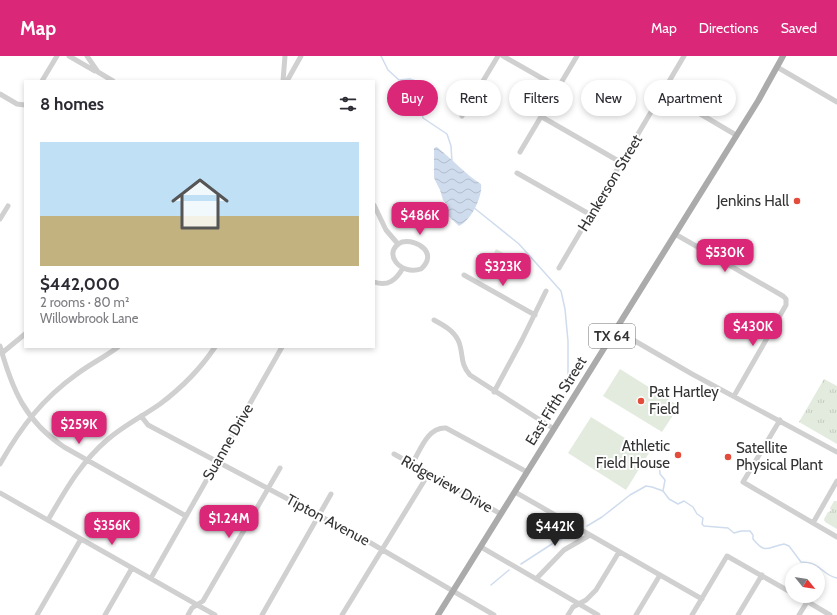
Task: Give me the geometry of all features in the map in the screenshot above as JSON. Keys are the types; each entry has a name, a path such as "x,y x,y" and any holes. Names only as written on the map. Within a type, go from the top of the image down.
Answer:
{"main road":[{"name":"East Fifth Street","path":"438,615 616,330 783,56"}],"street":[{"path":"43,80 57,56"},
{"path":"69,56 111,80"},
{"path":"88,56 98,72"},
{"path":"283,80 286,56"},
{"path":"288,80 301,56"},
{"path":"484,80 498,56"},
{"path":"503,56 545,80"},
{"path":"564,80 577,56"},
{"name":"Hankerson Street","path":"670,80 684,56"},
{"path":"777,67 837,102"},
{"path":"0,94 17,104 24,105"},
{"name":"Hankerson Street","path":"559,268 649,116"},
{"path":"704,116 736,135"},
{"path":"520,152 542,117 622,163"},
{"path":"517,173 591,215"},
{"path":"0,219 8,206"},
{"path":"375,207 386,230 398,244"},
{"path":"675,234 786,299 786,306 734,396"},
{"path":"405,241 413,242 423,247 426,252 427,261 421,269 416,270 403,268 396,263 394,258 398,244 405,241"},
{"path":"375,282 384,284 392,282 403,268"},
{"path":"464,275 535,314"},
{"path":"494,392 546,291"},
{"path":"434,320 450,330 458,340 463,366 470,375 494,392 554,429"},
{"path":"616,330 692,374 837,452"},
{"path":"2,354 24,335"},
{"path":"0,346 11,382 18,397 36,424 53,440 186,516"},
{"path":"0,464 14,438 31,416 49,397 78,373 116,348"},
{"path":"48,520 69,484 87,459 108,438 161,403 189,378 214,348"},
{"name":"Suanne Drive","path":"151,578 281,348"},
{"name":"Tipton Avenue","path":"141,416 148,424 383,550 494,615"},
{"path":"780,420 743,482 837,537"},
{"path":"412,464 429,435 441,427 450,429 527,472"},
{"name":"Ridgeview Drive","path":"394,454 501,514"},
{"path":"188,615 192,608 203,601 280,468"},
{"path":"342,615 429,473"},
{"path":"813,523 837,481"},
{"path":"515,492 702,599"},
{"path":"0,493 215,615"},
{"path":"262,615 331,494"},
{"path":"536,579 564,550 590,535"},
{"path":"37,615 81,539"},
{"path":"481,547 598,615"},
{"path":"568,615 573,607 586,600 596,590 619,552"},
{"path":"692,615 727,556 785,589"},
{"path":"105,615 132,568"},
{"path":"636,615 660,575"},
{"path":"738,615 762,575"},
{"path":"799,615 806,603"},
{"path":"809,603 830,615"}],"green space":[{"path":"496,249 509,256 506,262 493,255"},
{"name":"Pat Hartley Field","path":"620,369 679,406 662,432 603,396"},
{"path":"824,379 837,386 837,444 799,422"},
{"path":"591,417 649,453 626,490 568,453"},
{"path":"834,501 837,501 837,529 825,522 824,519 828,512 831,511 830,508"}],"water":[{"path":"437,147 469,176 481,184 480,195 472,214 459,226 448,216 448,206 443,200 434,178 434,148"}],"waterway":[{"path":"381,56 388,70 399,80 410,79 419,82 419,91 426,100 427,105 421,110 423,118 447,134 451,146 452,162"},
{"path":"473,207 519,244 561,291 565,309 568,341 568,381 571,383"},
{"path":"659,460 660,474 665,480 663,491"},
{"path":"587,526 602,517 630,495 646,486 652,487 663,491 669,499 678,504 684,501 693,507 697,514 703,518 702,524 704,526 728,528 734,533 750,531 757,544 767,549 784,544 789,546 801,562 813,564 828,575 837,578"},
{"path":"521,564 555,542 576,532"},
{"path":"491,585 509,570"}],"place":[{"name":"Jenkins Hall","path":"797,201"},
{"name":"Pat Hartley Field","path":"641,401"},
{"name":"Athletic Field House","path":"678,455"},
{"name":"Satellite Physical Plant","path":"728,457"}]}
